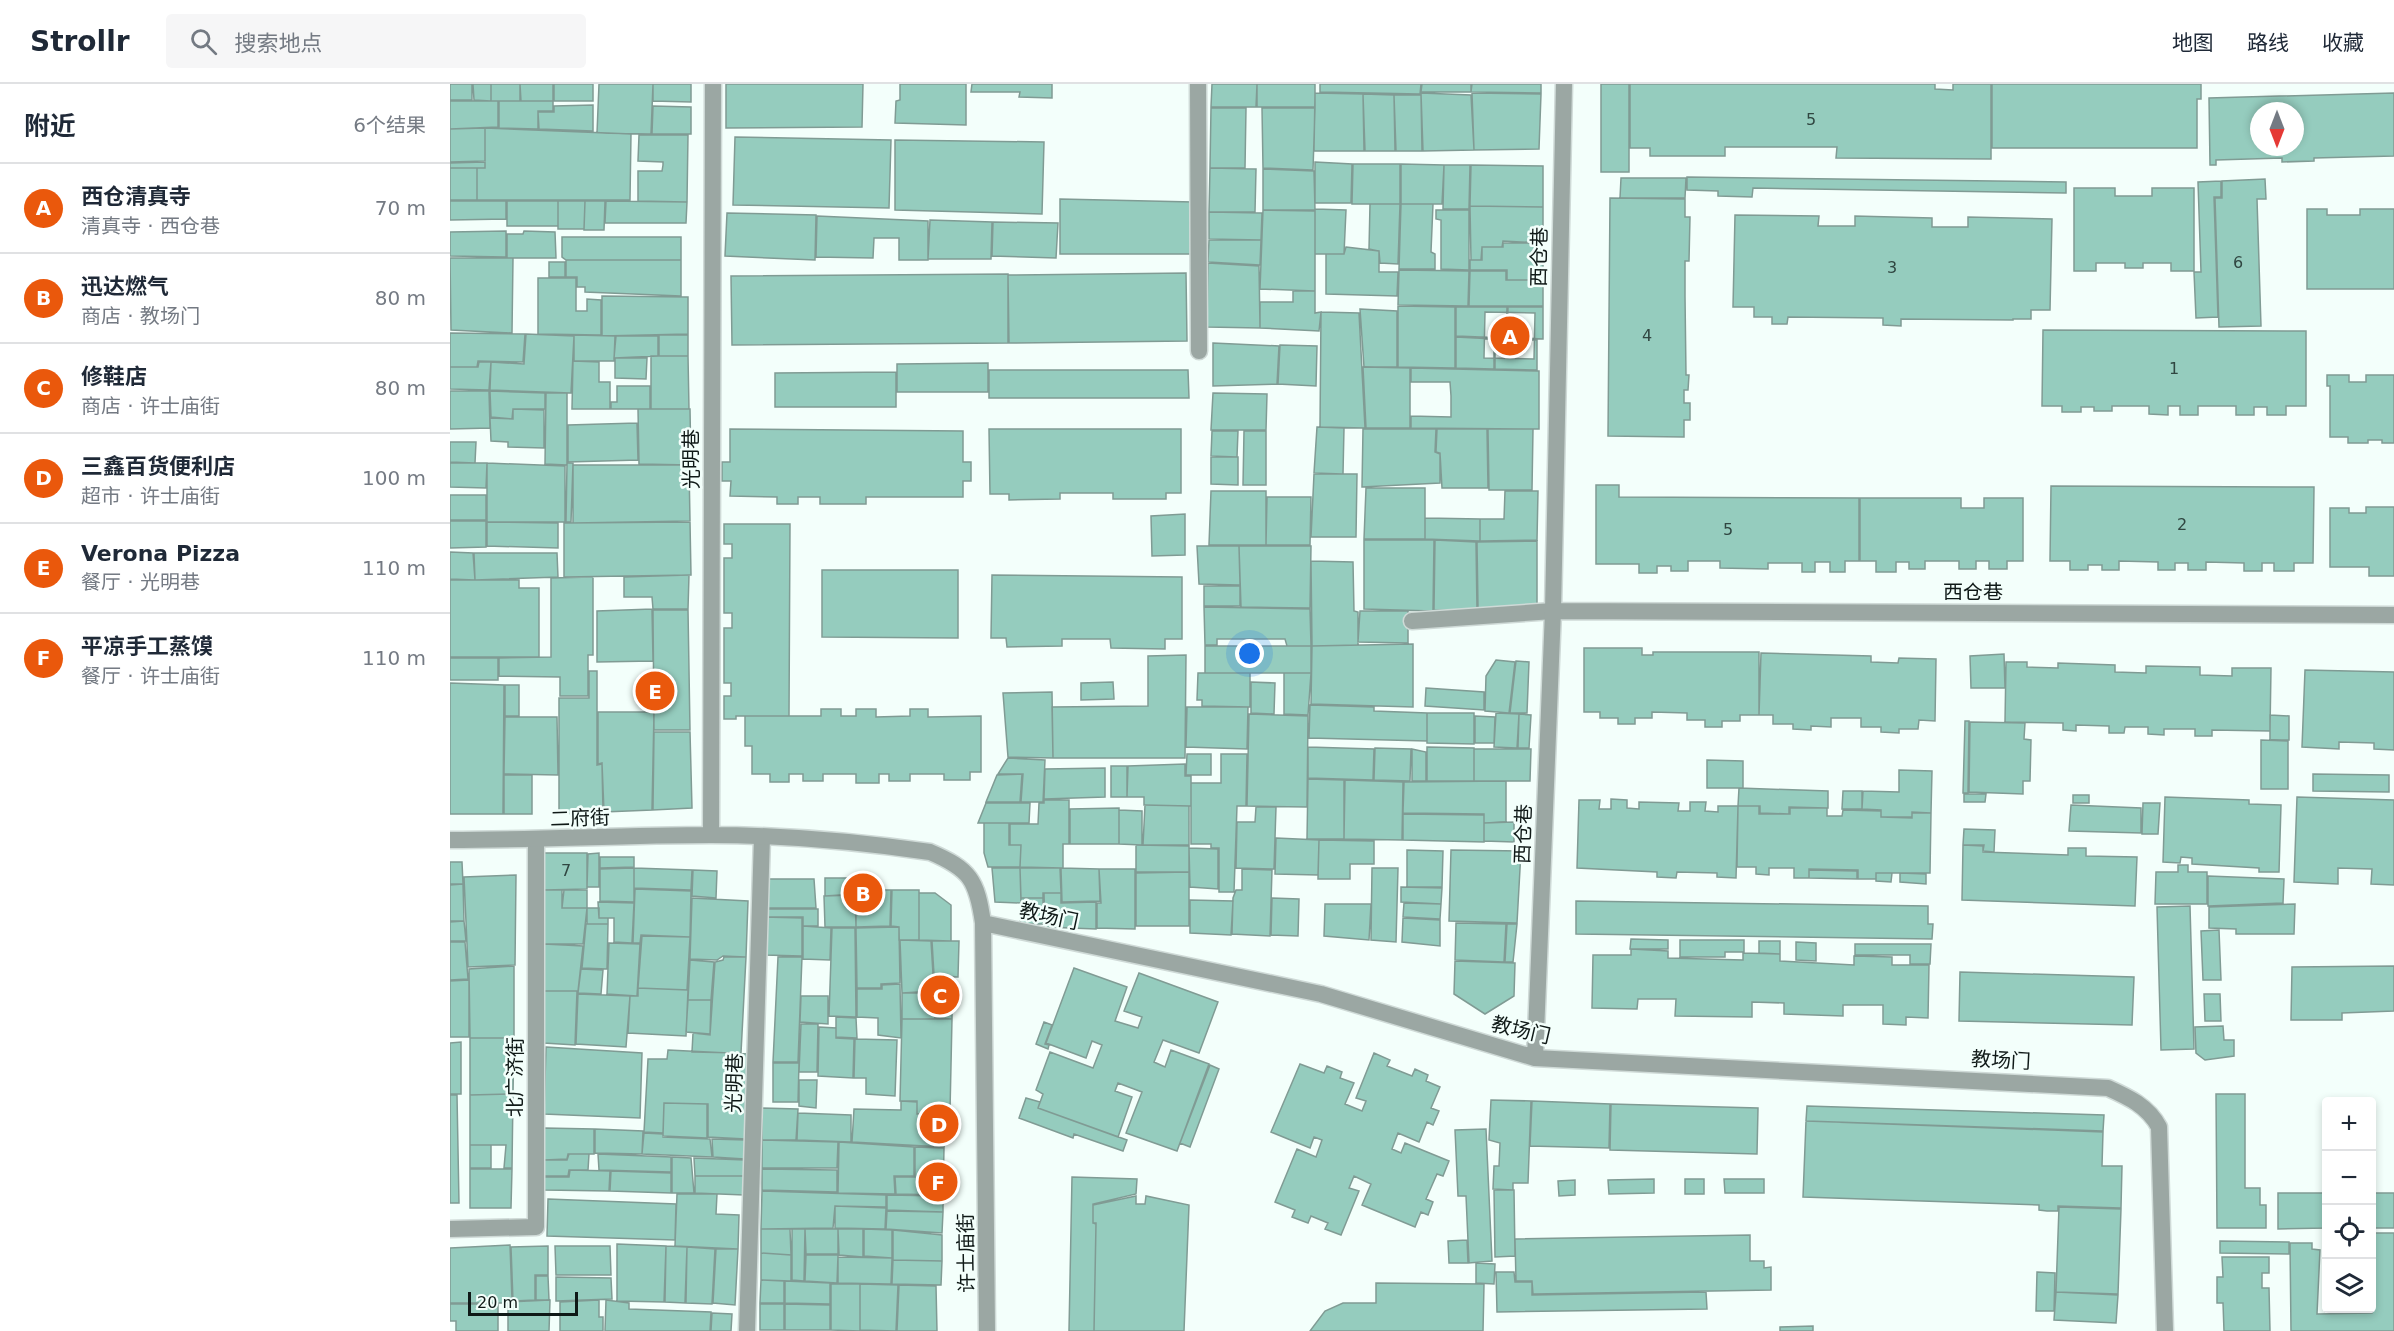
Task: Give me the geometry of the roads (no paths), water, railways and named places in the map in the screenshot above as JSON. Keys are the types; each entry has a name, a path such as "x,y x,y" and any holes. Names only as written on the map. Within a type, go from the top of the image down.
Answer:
{"street":[{"name":"光明巷","path":"711,835 712,84"},
{"path":"1198,84 1199,351"},
{"name":"西仓巷","path":"1535,1058 1553,611 1564,84"},
{"path":"1412,621 1553,611"},
{"name":"西仓巷","path":"1553,611 2394,615"},
{"path":"711,835 762,837 930,852 956,865 972,881 980,903 983,923"},
{"name":"二府街","path":"450,840 711,835"},
{"name":"光明巷","path":"747,1331 762,837"},
{"name":"北广济街","path":"450,1229 536,1227 536,840"},
{"name":"教场门","path":"983,923 1321,994 1535,1058 2108,1088 2150,1112 2158,1127 2165,1331"},
{"name":"许士庙街","path":"983,923 987,1331"}],"place":[{"name":"西仓清真寺","path":"1510,336"},
{"name":"Verona Pizza","path":"655,691"},
{"name":"迅达燃气","path":"863,893"},
{"name":"修鞋店","path":"940,995"},
{"name":"三鑫百货便利店","path":"939,1124"},
{"name":"平凉手工蒸馍","path":"938,1182"}]}
